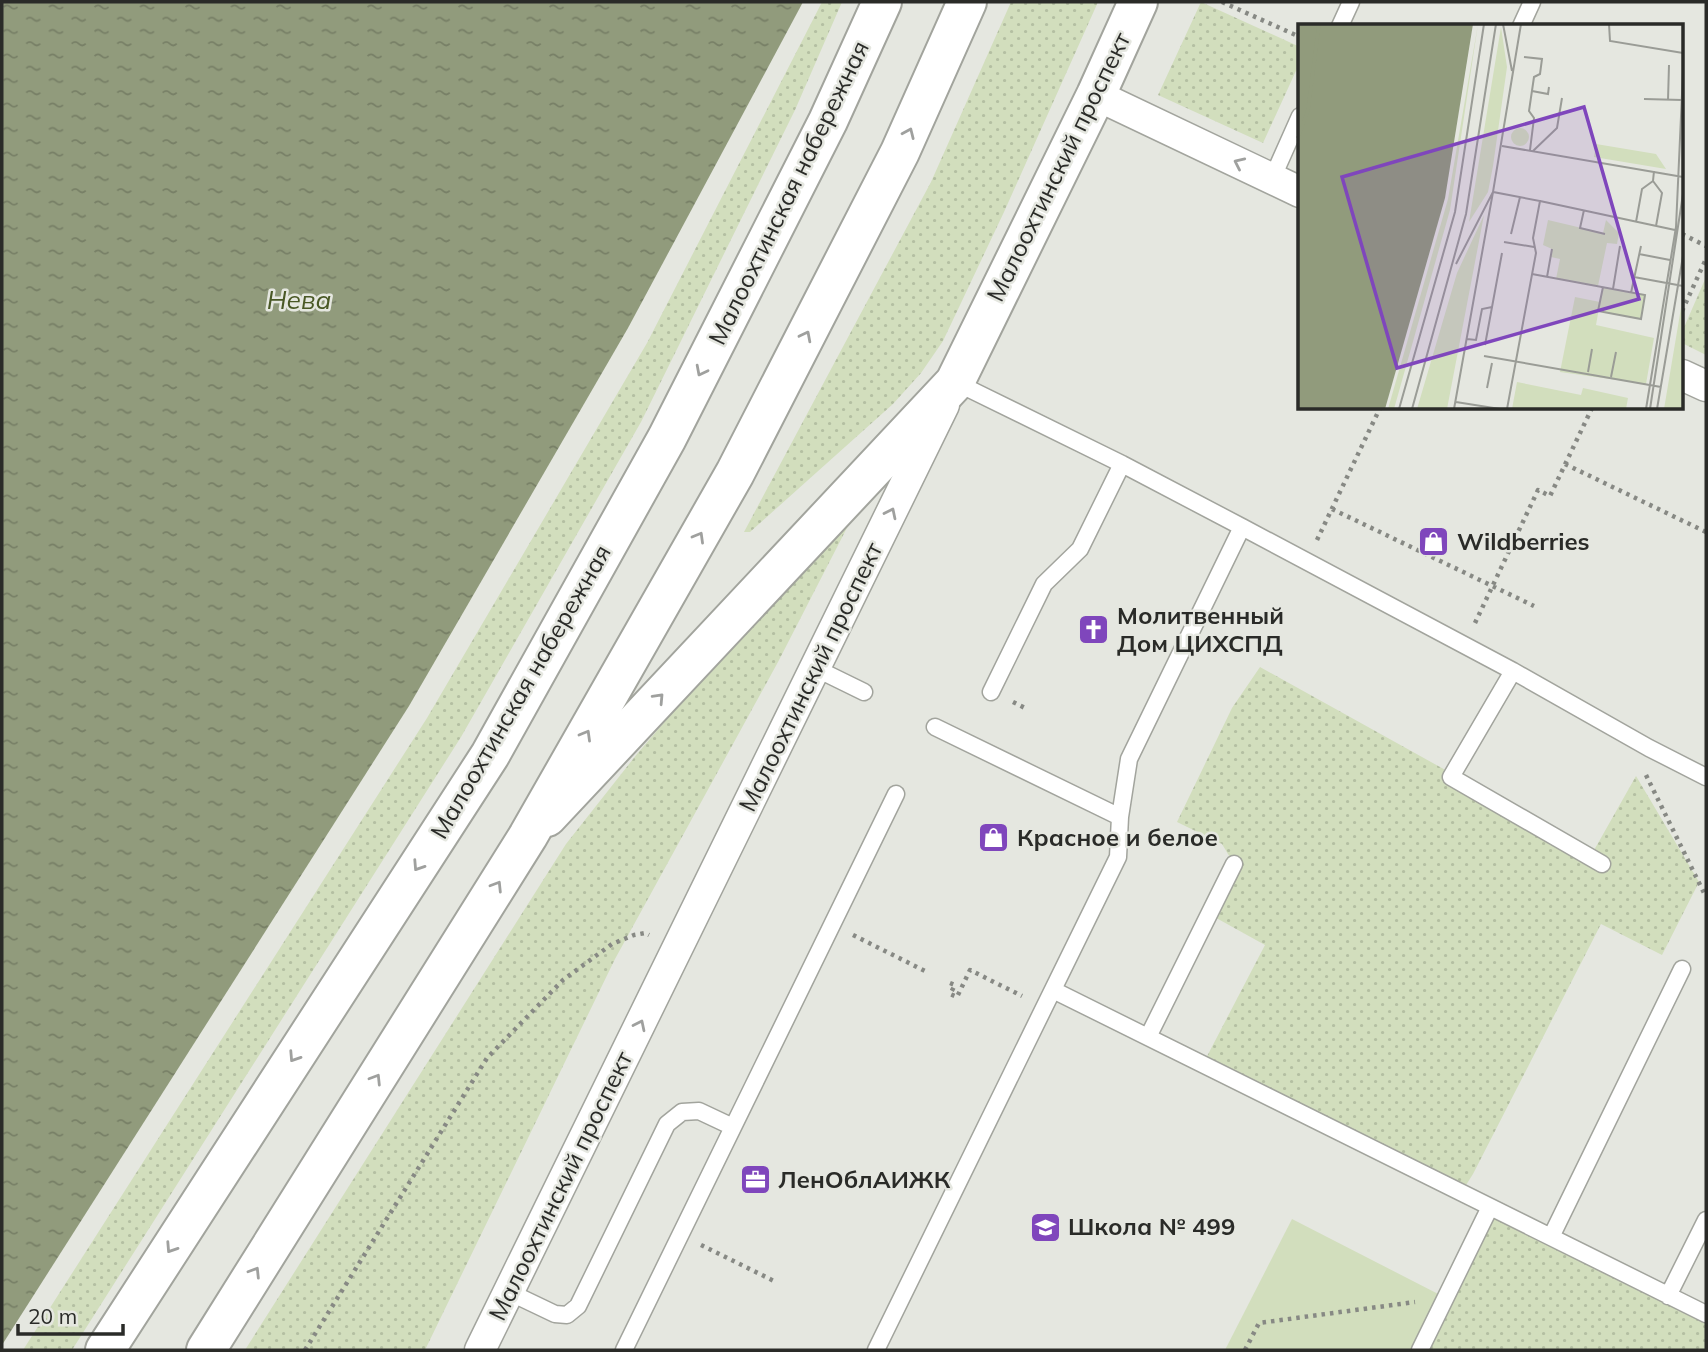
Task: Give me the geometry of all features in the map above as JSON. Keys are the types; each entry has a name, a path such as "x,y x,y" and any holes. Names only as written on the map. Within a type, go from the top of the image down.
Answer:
{"main road":[{"name":"Малоохтинская набережная","path":"105,1350 490,755 667,438 828,121 882,2"},
{"path":"206,1350 528,836 736,473 900,152 967,2"},
{"name":"Малоохтинский проспект","path":"956,382 1096,95 1138,2"},
{"path":"528,836 956,382"}],"street":[{"path":"1096,95 1291,186"},
{"path":"1684,375 1706,386"},
{"name":"Малоохтинский проспект","path":"480,1350 956,382"}],"lane":[{"path":"1341,24 1351,2"},
{"path":"1522,24 1532,2"},
{"path":"1291,186 1298,132"},
{"path":"956,382 1122,464 1307,561 1706,777"},
{"path":"991,692 1044,584 1080,550 1122,464"},
{"path":"876,1350 1118,857 1120,817 1129,759 1242,527"},
{"path":"815,668 864,692"},
{"path":"1513,671 1451,777 1602,864"},
{"path":"935,727 1120,817"},
{"path":"624,1350 896,794"},
{"path":"1148,1037 1234,864"},
{"path":"1551,1237 1682,970"},
{"path":"1053,990 1706,1314"},
{"path":"509,1292 555,1314 567,1315 578,1306 667,1124 682,1112 699,1111 733,1127"},
{"path":"1420,1350 1490,1207"},
{"path":"1668,1296 1706,1220"}],"path":[{"path":"1222,2 1298,36"},
{"path":"1684,235 1706,246"},
{"path":"1684,307 1706,259"},
{"path":"1307,561 1379,410"},
{"path":"1464,645 1538,490 1550,496 1591,410"},
{"path":"1565,464 1706,532"},
{"path":"1332,509 1534,606"},
{"path":"1649,748 1644,771 1706,897"},
{"path":"831,925 927,972"},
{"path":"304,1350 487,1058 563,980 612,944 645,933 678,948"},
{"path":"950,983 955,985 950,994 957,998 970,970 1044,1007"},
{"path":"680,1235 776,1282"},
{"path":"1245,1350 1259,1323 1446,1298"}],"shaded area":[{"path":"822,2 842,2 795,110 641,422 461,737 72,1350 23,1350 427,718 647,343"},
{"path":"1011,2 1098,2 943,341 921,373 893,404 750,532 744,532 931,182"},
{"path":"1201,2 1298,46 1298,66 1263,143 1158,95"},
{"path":"1706,277 1706,355 1684,344 1684,327"},
{"path":"852,518 778,662 615,959 425,1350 245,1350 566,844 637,754 734,641"},
{"path":"1260,667 1593,852 1636,776 1699,882 1662,955 1601,924 1461,1193 1203,1064 1265,945 1209,914 1234,864 1222,844 1177,822 1232,708"},
{"path":"1490,1207 1706,1314 1706,1350 1420,1350"},
{"path":"1292,1219 1446,1298 1419,1350 1225,1350"}],"water":[{"name":"Нева","path":"2,2 803,2 628,328 409,706 2,1345"}],"place":[{"name":"Wildberries","path":"1434,542"},
{"name":"Молитвенный Дом ЦИХСПД","path":"1094,630"},
{"name":"Красное и белое","path":"994,838"},
{"name":"ЛенОблАИЖК","path":"755,1180"},
{"name":"Школа № 499","path":"1045,1227"}]}
